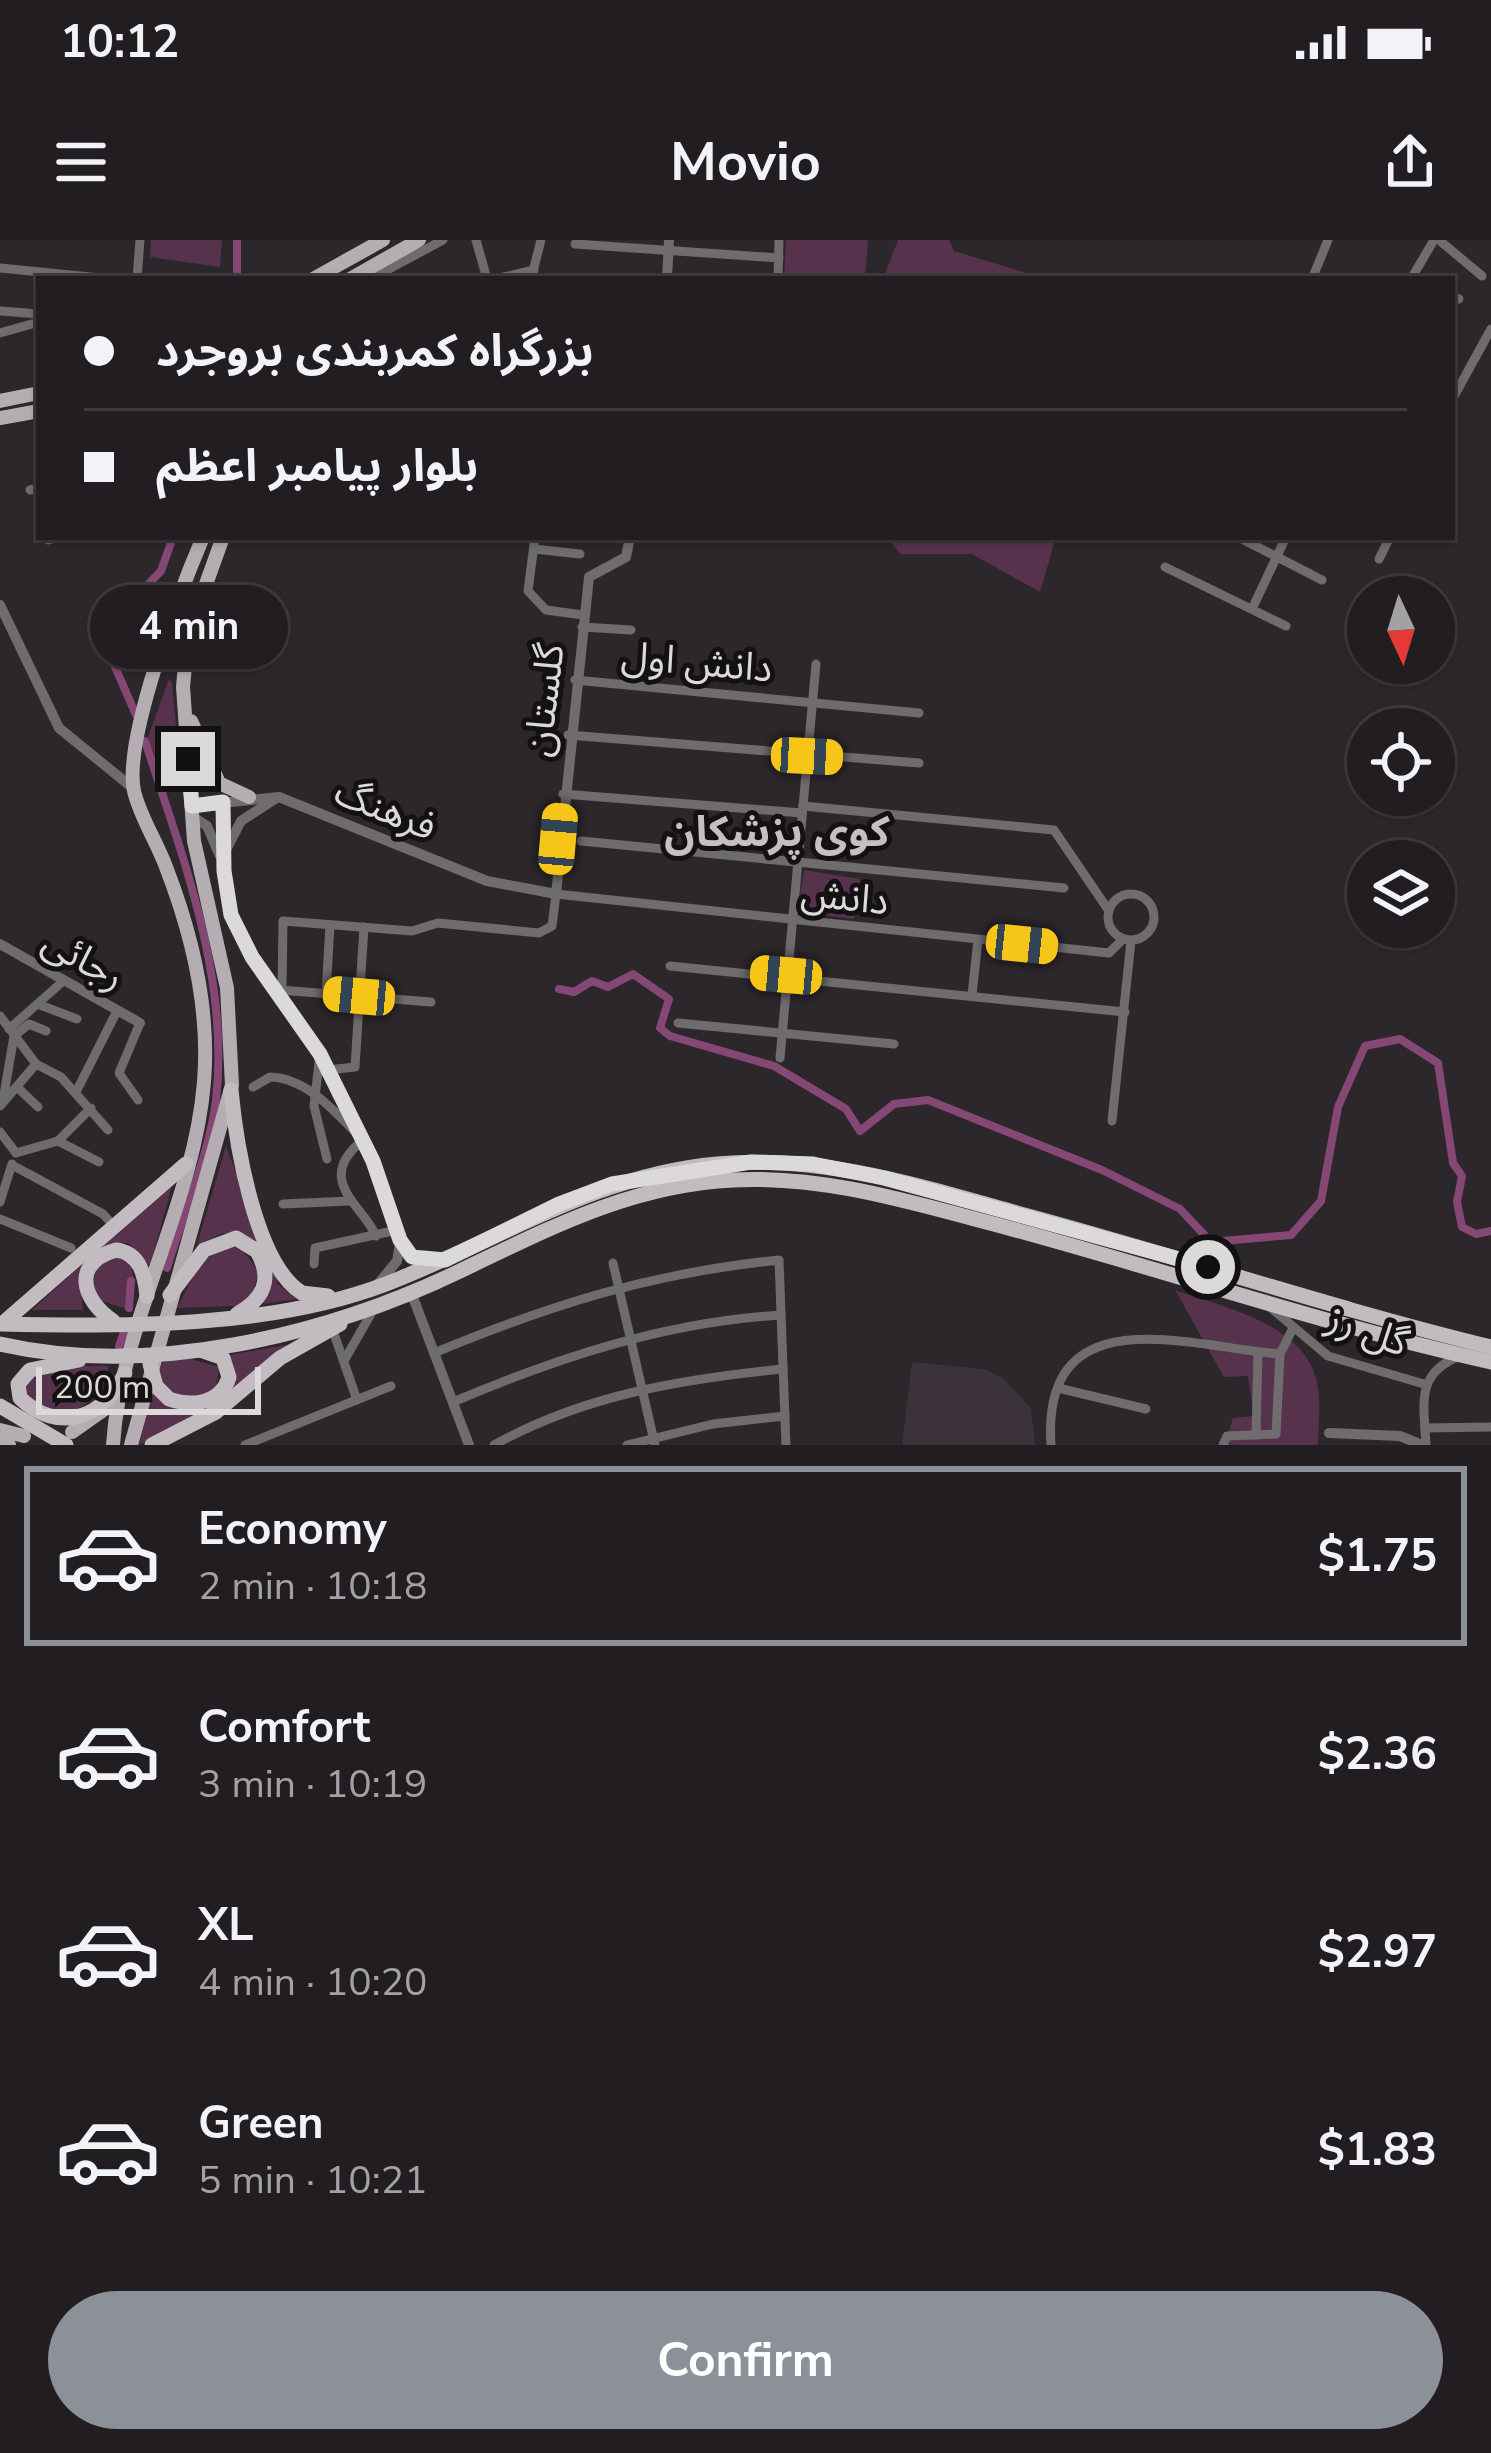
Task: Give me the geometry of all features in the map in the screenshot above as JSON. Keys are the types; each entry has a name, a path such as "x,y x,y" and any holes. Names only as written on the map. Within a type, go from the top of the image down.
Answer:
{"highway":[{"path":"231,1090 242,1168 282,1276 302,1294 411,1292 594,1207 673,1187 753,1180 868,1192 1268,1306 1491,1362"},
{"path":"1,1324 186,1164"},
{"path":"125,1373 107,1401 77,1418 54,1420 20,1398 18,1384 30,1370 112,1354 270,1336 376,1296 559,1204 612,1184 714,1164 813,1164 931,1189 1491,1347"},
{"path":"170,1295 204,1250 228,1238 243,1240 262,1258 265,1289 252,1305 220,1318"},
{"path":"116,1322 85,1295 85,1276 94,1260 116,1250 132,1256 141,1267 147,1296"},
{"path":"1,1324 220,1318 355,1294"},
{"path":"152,1445 216,1412 280,1358 376,1296"},
{"path":"0,1344 112,1354"},
{"path":"150,1364 156,1386 169,1400 196,1404 222,1393 230,1377 223,1358 176,1350"},
{"path":"0,1406 69,1439"}],"main road":[{"path":"319,276 383,240"},
{"path":"355,276 419,240"},
{"path":"0,401 36,394"},
{"path":"0,418 36,412"},
{"path":"113,1445 125,1373 204,1089 203,1018 189,937 134,789 135,753 163,647 202,540"},
{"path":"131,1445 150,1364 231,1090 227,988 194,841 183,698 188,634 223,540"},
{"path":"183,698 213,776 224,789 249,797"},
{"path":"160,851 178,855 194,841"},
{"path":"69,1439 119,1400"},
{"path":"0,1430 24,1436"}],"street":[{"path":"136,276 140,240"},
{"path":"376,276 443,240"},
{"path":"476,240 490,276"},
{"path":"532,274 542,240"},
{"path":"778,276 779,240"},
{"path":"1313,276 1328,240"},
{"path":"1413,276 1436,240 1482,277"},
{"path":"575,244 669,245 779,258"},
{"path":"667,276 669,245"},
{"path":"0,268 80,276"},
{"path":"0,311 36,317"},
{"path":"0,333 36,319"},
{"path":"1455,395 1491,329"},
{"name":"گلستان","path":"556,894 568,735 589,577 626,557 629,540"},
{"path":"1244,540 1322,580"},
{"path":"1252,609 1284,540"},
{"path":"1379,559 1388,540"},
{"path":"580,554 534,543 528,591 546,610 631,630"},
{"path":"1165,567 1286,626"},
{"path":"0,604 58,728 69,742 134,789"},
{"path":"779,1058 817,664"},
{"name":"دانش اول","path":"575,680 919,713"},
{"path":"568,735 919,763"},
{"path":"562,794 1054,830 1109,911 1112,931 1127,940"},
{"name":"فرهنگ","path":"192,812 249,797 279,797 488,881 556,894"},
{"path":"224,871 235,829 279,797"},
{"path":"223,802 224,871"},
{"path":"192,812 211,832 236,927 320,1054 363,1140 398,1235 412,1257 445,1260"},
{"path":"581,841 1064,888"},
{"path":"278,990 283,921 412,932 438,923 539,933 552,926 556,894"},
{"name":"دانش","path":"556,894 1109,953 1127,940"},
{"path":"1109,911 1125,895 1141,896 1152,906 1151,929 1127,940"},
{"path":"326,994 330,925"},
{"path":"328,1070 355,1067 364,926"},
{"path":"972,995 978,940"},
{"path":"1112,1120 1125,1012 1127,940"},
{"name":"رجائی","path":"0,944 61,983 140,1023"},
{"path":"670,966 1125,1012"},
{"path":"1,1105 11,1032 61,983"},
{"path":"278,990 430,1002"},
{"path":"40,1005 77,1019"},
{"path":"76,1092 117,1011"},
{"path":"0,1016 35,1062 76,1092 108,1130"},
{"path":"138,1100 118,1073 140,1023"},
{"path":"678,1023 894,1044"},
{"path":"11,1032 29,1024 46,1031"},
{"path":"320,1054 314,1095 327,1159"},
{"path":"1,1105 35,1062"},
{"path":"253,1087 269,1077 283,1078 314,1095 363,1140"},
{"path":"18,1088 38,1107"},
{"path":"14,1159 58,1142 91,1108"},
{"path":"0,1132 14,1159 103,1214 116,1228"},
{"path":"363,1140 352,1148 343,1171 349,1201 376,1236"},
{"path":"58,1142 99,1162"},
{"path":"0,1202 14,1159"},
{"path":"283,1204 349,1201"},
{"path":"0,1219 70,1247"},
{"path":"314,1264 315,1248 398,1235"},
{"path":"344,1364 351,1342 398,1261 398,1235"},
{"path":"434,1353 618,1285 690,1269 779,1260 786,1445"},
{"path":"613,1263 654,1441"},
{"path":"411,1292 470,1445"},
{"name":"گل رز","path":"1268,1306 1328,1356 1424,1384"},
{"path":"453,1402 630,1337 715,1318 782,1315"},
{"path":"332,1328 357,1400"},
{"path":"1225,1440 1276,1434 1280,1354 1292,1330"},
{"path":"1051,1445 1058,1388 1078,1361 1112,1340 1157,1336 1280,1354"},
{"path":"1256,1435 1258,1352"},
{"path":"1329,1439 1372,1432 1424,1445 1424,1384 1433,1370 1462,1355"},
{"path":"494,1445 549,1417 642,1390 783,1369"},
{"path":"245,1445 277,1439 391,1386"},
{"path":"1058,1388 1146,1409"},
{"path":"627,1445 785,1416"},
{"path":"1425,1428 1491,1427"}],"shaded area":[{"path":"151,240 222,240 220,267 150,257"},
{"path":"786,240 868,240 865,276 784,276"},
{"path":"898,240 949,240 954,251 1037,276 884,276"},
{"path":"890,540 1055,540 1040,592 972,554 900,554"},
{"path":"169,679 181,780 161,776 148,737"},
{"path":"804,870 860,879 854,919 797,912"},
{"path":"226,1146 278,1284 297,1299 263,1304 271,1277 252,1239 223,1233 197,1245"},
{"path":"173,1182 150,1266 128,1243 111,1243 79,1273 83,1310 32,1310"},
{"path":"236,1243 259,1271 251,1298 236,1306 177,1308 201,1261"},
{"path":"118,1256 130,1261 135,1284 127,1309 98,1300 92,1282 99,1265"},
{"path":"1175,1290 1257,1319 1294,1343 1316,1378 1318,1445 1224,1445 1233,1418 1254,1416 1248,1376 1224,1377"},
{"path":"292,1344 219,1404 139,1445 153,1390 187,1409 234,1376 228,1355"},
{"path":"184,1357 219,1367 216,1388 186,1396 159,1383 158,1364"},
{"path":"912,1362 984,1369 1003,1378 1031,1408 1035,1445 902,1445"},
{"path":"82,1366 109,1366 97,1392 79,1408 60,1415 25,1399 22,1383 28,1377"}],"waterway":[{"path":"237,240 237,276"},
{"path":"136,715 109,653 109,636 112,622 161,571 172,540"},
{"path":"145,741 200,918 216,1008 218,1054 208,1142 167,1268"},
{"path":"559,989 574,992 592,981 608,987 633,974 669,999 660,1028 670,1036 774,1066 846,1109 860,1131 894,1104 928,1100 1102,1170 1180,1209 1211,1242 1291,1235 1321,1201 1338,1107 1365,1046 1400,1039 1438,1063 1453,1163 1462,1176 1457,1202 1462,1227 1476,1234 1491,1231"},
{"path":"129,1308 131,1281"},
{"path":"119,1346 124,1332"}],"district":[{"name":"کوی پزشکان","path":"777,831"}],"route":[{"path":"188,759 192,806 223,802 225,888 241,938 320,1054 373,1161 400,1240 412,1257 445,1260 578,1195 612,1184 684,1168 751,1162 847,1169 1208,1267"}]}
